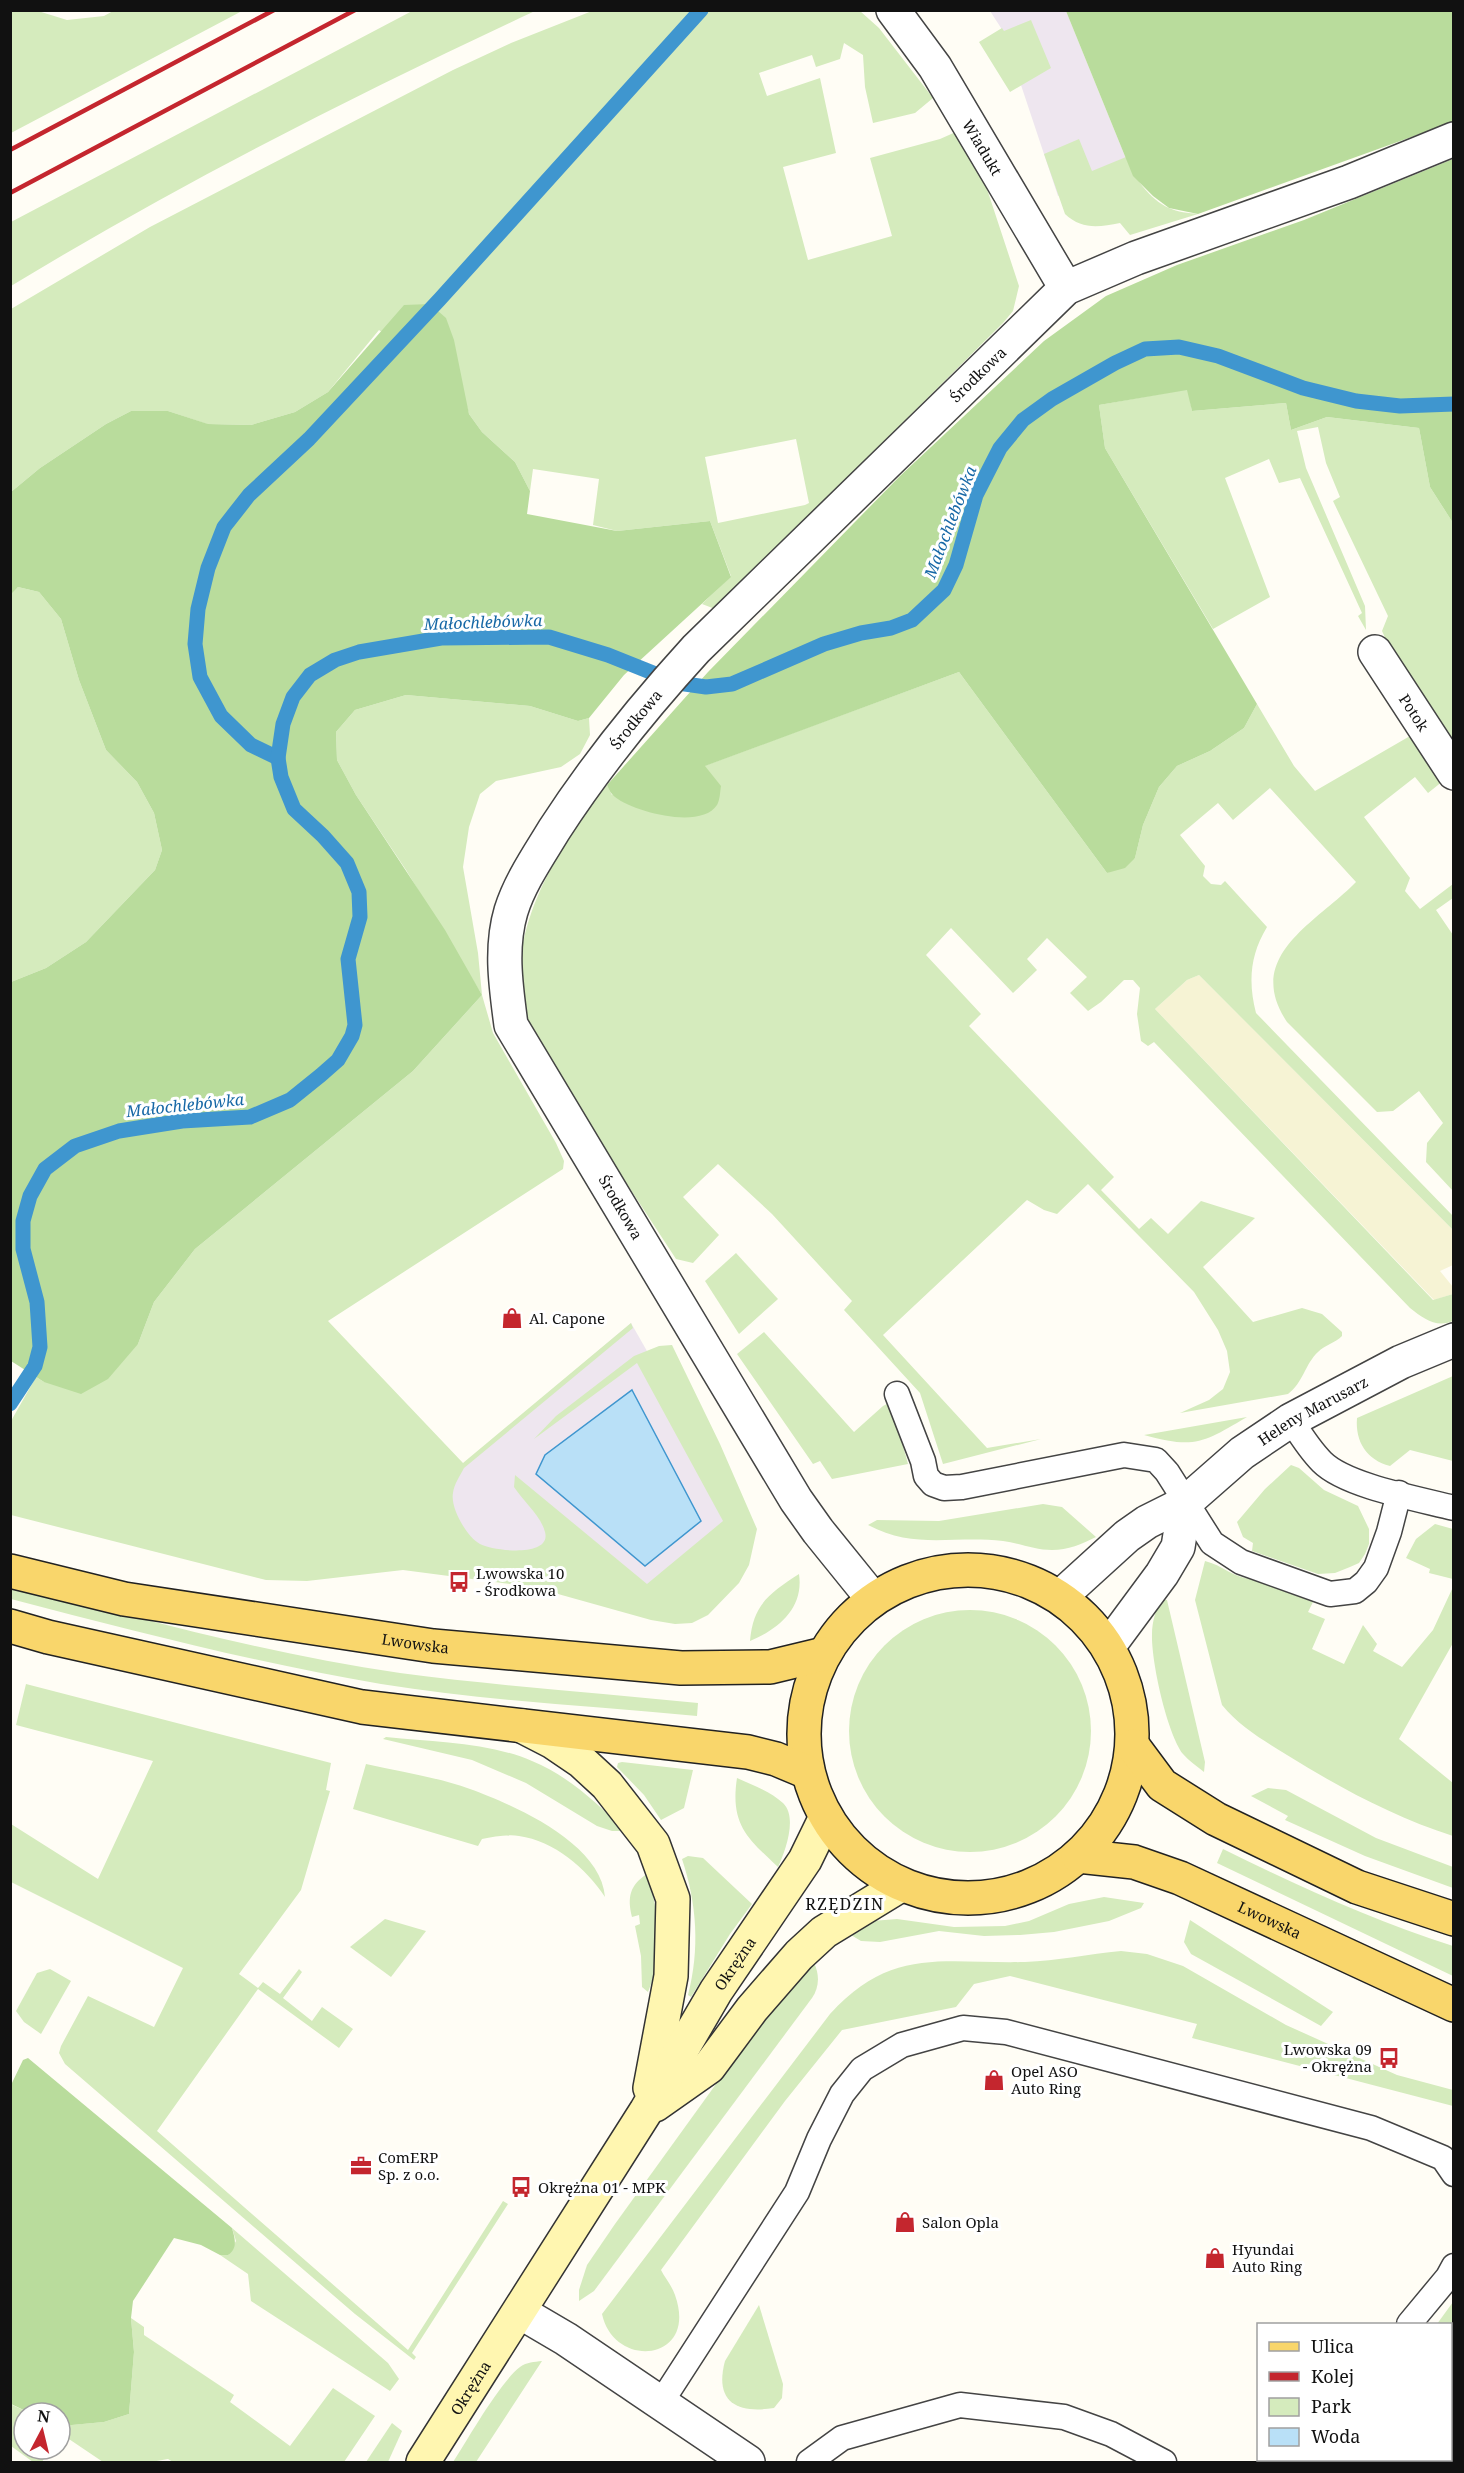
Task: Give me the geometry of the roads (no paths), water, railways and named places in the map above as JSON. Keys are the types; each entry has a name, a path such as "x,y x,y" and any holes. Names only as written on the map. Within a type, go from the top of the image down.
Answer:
{"main road":[{"path":"977,1569 1020,1578 1060,1597 1086,1619 1108,1647 1123,1678 1129,1700 1133,1746 1125,1786 1106,1824 1078,1857 1039,1883 994,1897 946,1898 901,1885 869,1865 842,1840 826,1817 807,1772 805,1713 824,1654 842,1628 873,1599 933,1573 977,1569"},
{"name":"Lwowska","path":"10,1571 124,1599 433,1646 681,1668 770,1666 824,1654"},
{"path":"10,1626 48,1637 362,1707 748,1752 776,1759 807,1772"},
{"path":"1133,1746 1162,1785 1216,1819 1358,1887 1454,1919"},
{"name":"Lwowska","path":"1078,1857 1134,1862 1180,1878 1454,2005"}],"street":[{"name":"Wiadukt","path":"893,10 935,67 1066,288"},
{"name":"Środkowa","path":"873,1599 796,1500 512,1024 505,979 505,947 512,910 535,861 584,785 648,702 696,650 1066,288 1136,258 1349,182 1454,139"},
{"name":"Potok","path":"1375,652 1454,773"},
{"name":"Heleny Marusarz","path":"1060,1597 1127,1536 1147,1522 1185,1503 1242,1453 1291,1420 1401,1362 1454,1340"},
{"path":"1108,1647 1162,1574 1178,1547 1185,1503"},
{"path":"522,1726 581,1761 607,1785 653,1844 673,1899 671,1976 646,2111"},
{"name":"Okrężna","path":"423,2463 646,2111 716,1992 805,1860 826,1817"},
{"name":"Okrężna","path":"646,2111 709,2067 752,2009 799,1955 824,1932 901,1885"},
{"path":"520,2312 566,2339 748,2463"}],"lane":[{"path":"897,1394 923,1461 926,1476 933,1484 944,1488 963,1487 1124,1455 1156,1460 1167,1472 1212,1543 1241,1562 1330,1593 1343,1594 1355,1591 1366,1582 1376,1568 1389,1532 1399,1493"},
{"path":"1291,1420 1323,1463 1346,1477 1454,1508"},
{"path":"660,2404 796,2192 842,2094 862,2069 902,2045 963,2028 1006,2032 1371,2128 1443,2158 1454,2174"},
{"path":"1411,2323 1448,2277 1454,2266"},
{"path":"809,2463 842,2438 960,2405 1064,2417 1111,2434 1164,2463"}],"water":[{"path":"632,1390 701,1521 645,1566 536,1474 545,1455"}],"waterway":[{"path":"278,758 251,745 221,716 200,677 195,644 198,609 208,568 224,527 249,495 309,439 440,299 701,10"},
{"name":"Małochlebówka","path":"10,1404 35,1366 40,1347 37,1302 23,1249 23,1221 30,1196 45,1169 75,1146 119,1131 182,1121 250,1117 290,1100 338,1060 352,1036 355,1025 348,959 360,917 359,892 347,863 294,809 281,777 278,758 283,724 293,697 310,675 335,660 359,652 441,638 549,637 608,655 678,683 706,687 732,684 824,644 861,633 891,628 912,620 944,590 956,565 976,495 1000,448 1023,420 1052,399 1115,363 1145,349 1179,347 1218,356 1303,388 1356,401 1400,406 1454,404"}],"railway":[{"path":"10,150 274,10"},
{"path":"10,193 355,10"}],"place":[{"name":"Al. Capone","path":"512,1318"},
{"name":"Lwowska 10 - Środkowa","path":"459,1582"},
{"name":"Lwowska 09 - Okrężna","path":"1389,2058"},
{"name":"Opel ASO Auto Ring","path":"994,2080"},
{"name":"ComERP Sp. z o.o.","path":"361,2166"},
{"name":"Okrężna 01 - MPK","path":"521,2187"},
{"name":"Salon Opla","path":"905,2222"},
{"name":"Hyundai Auto Ring","path":"1215,2258"}],"district":[{"name":"RZĘDZIN","path":"845,1904"}]}
